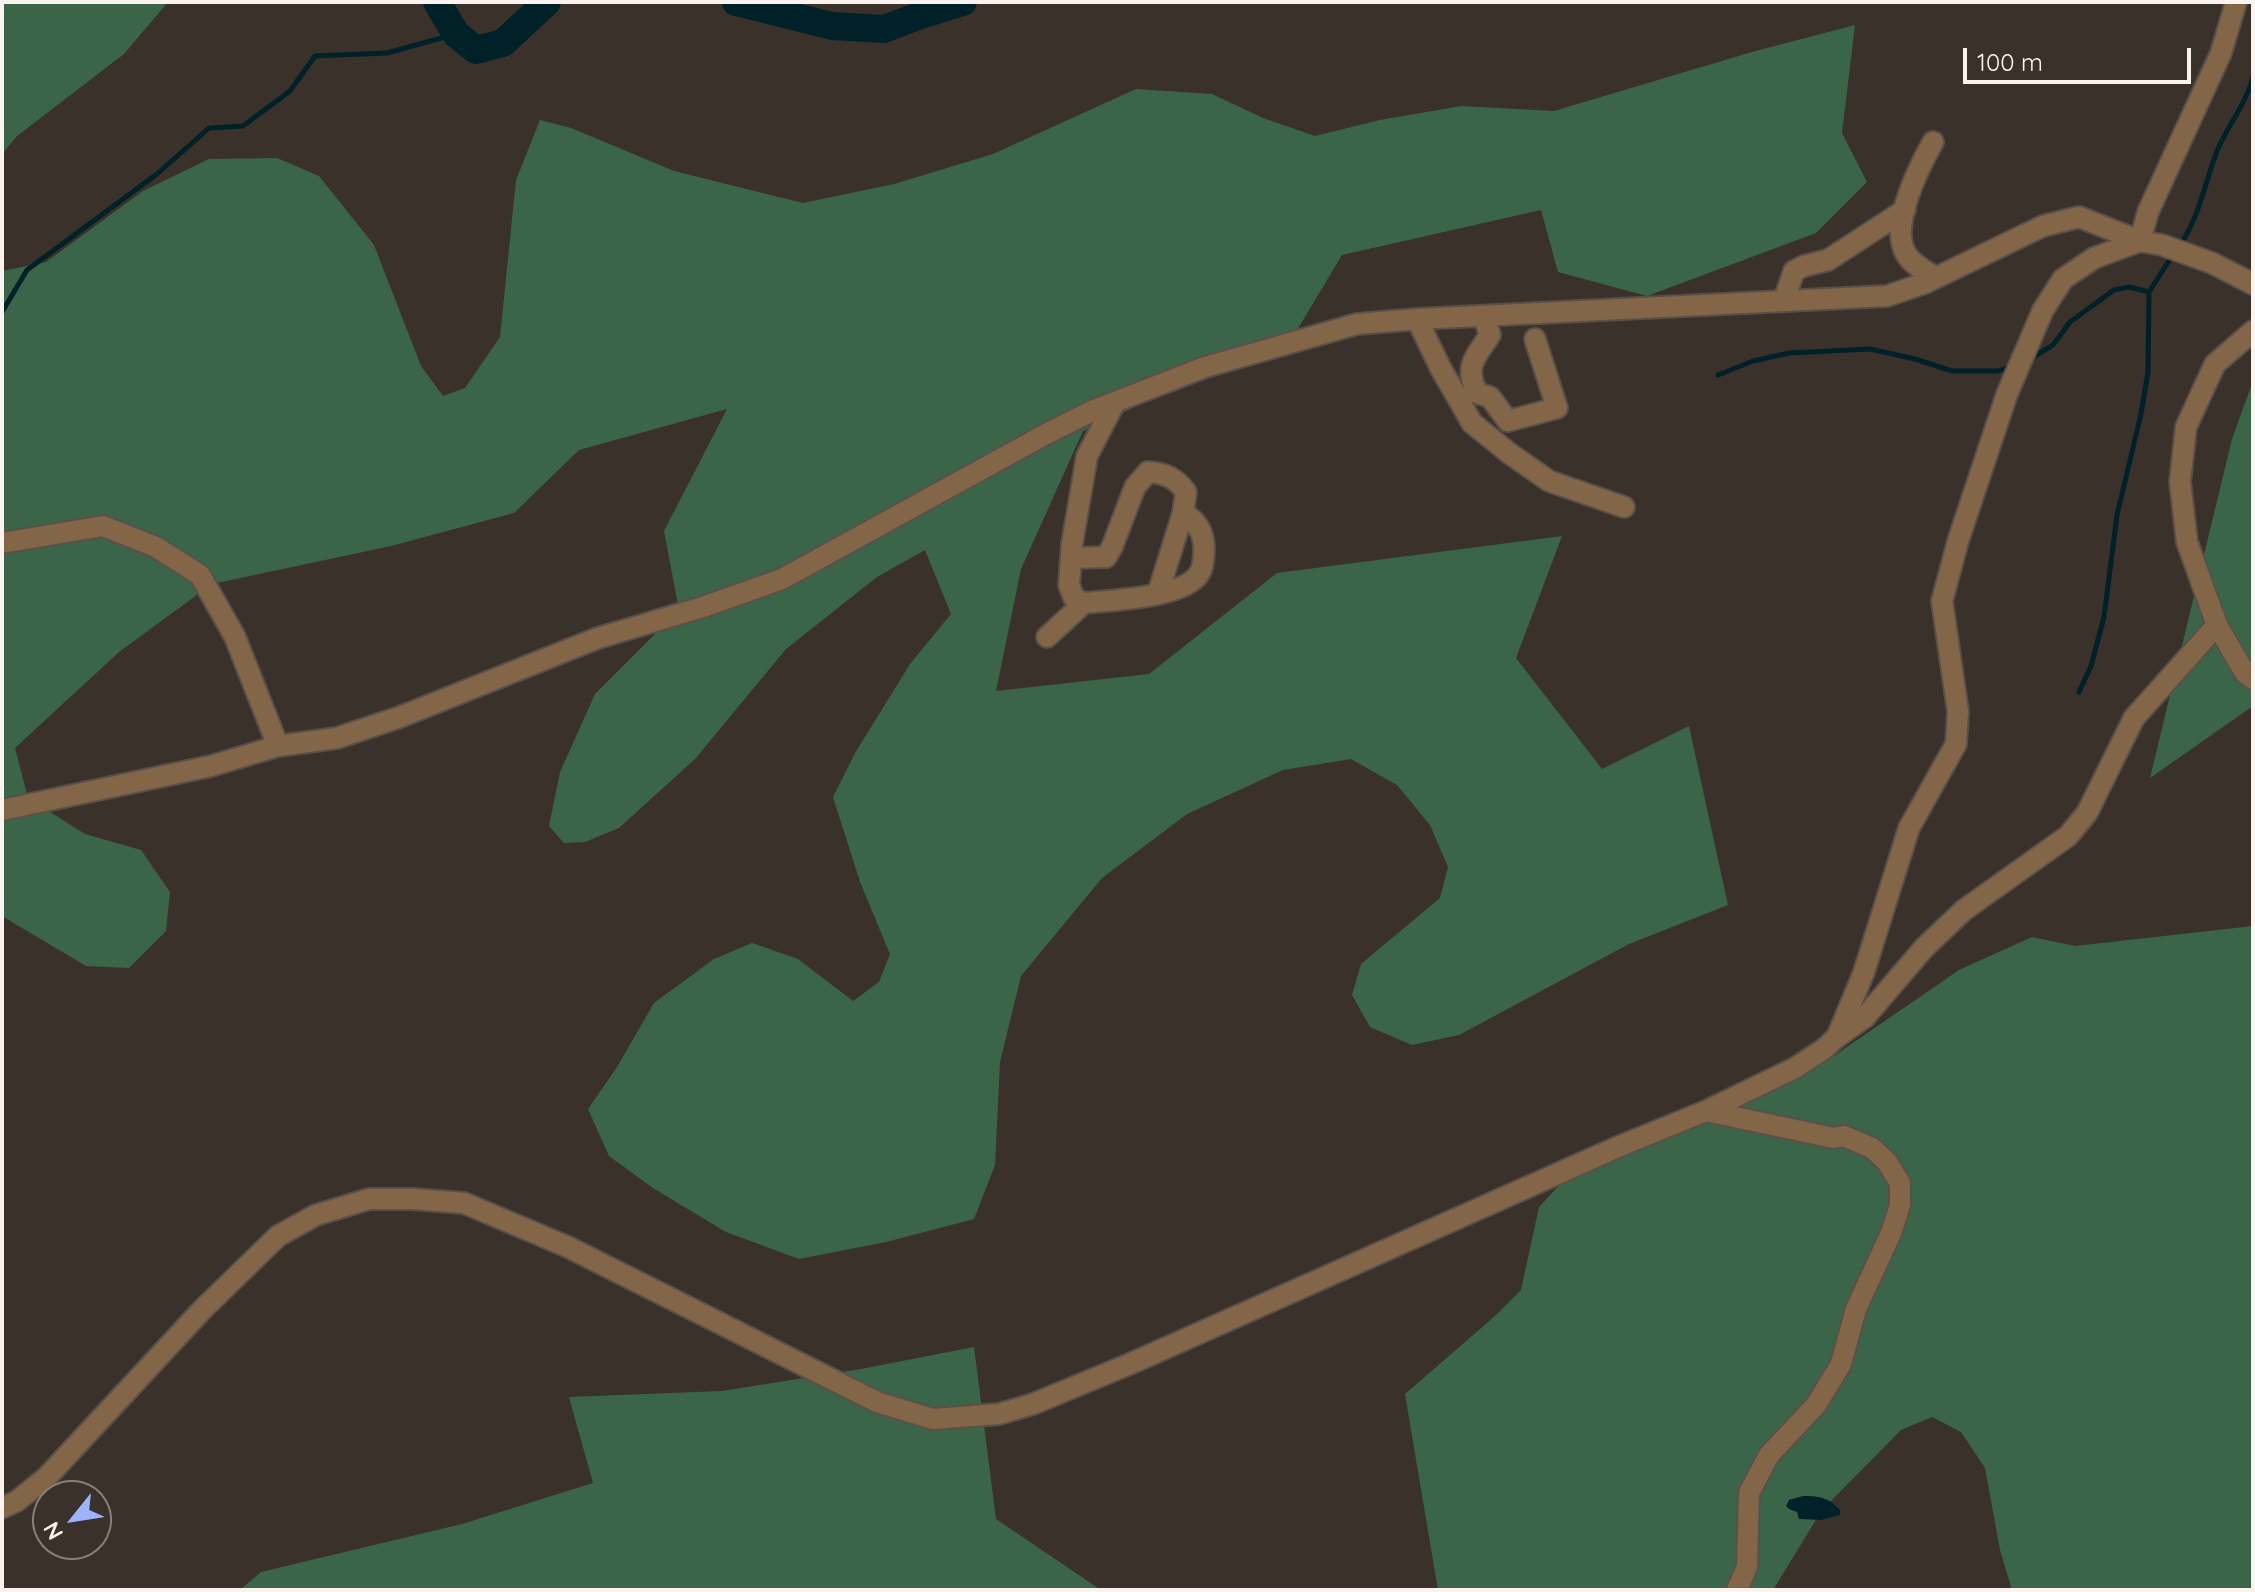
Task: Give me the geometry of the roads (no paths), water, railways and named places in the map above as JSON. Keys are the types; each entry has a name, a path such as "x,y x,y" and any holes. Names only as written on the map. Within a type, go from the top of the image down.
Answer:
{"street":[{"path":"2140,241 2148,212 2221,53 2236,2"},
{"path":"1933,142 1917,172 1902,221 1901,240 1906,254 1919,268 1935,277"},
{"path":"1784,300 1794,271 1828,260 1905,210"},
{"path":"2,810 211,766 278,746 337,738 400,717 598,638 703,607 782,579 1094,410 1205,367 1357,324 1887,296 2043,226 2079,217 2140,241 2162,245 2212,263 2253,284"},
{"path":"1837,1037 1864,972 1909,828 1956,744 1958,712 1942,601 1958,541 2007,394 2043,310 2063,279 2094,258 2140,241"},
{"path":"1484,317 1490,335 1473,361 1470,378 1477,393 1490,397 1508,421 1557,408 1535,339"},
{"path":"1417,319 1472,423 1549,481 1624,507"},
{"path":"2253,331 2215,364 2186,427 2180,482 2187,542 2217,625 2245,673 2253,679"},
{"path":"1114,404 1087,456 1071,558 1069,585 1074,598 1084,603 1169,593 1191,582 1201,572 1203,536 1193,519 1183,513"},
{"path":"1071,558 1106,557 1135,487 1148,472 1162,473 1179,482 1186,492 1169,593"},
{"path":"2,543 103,526 156,547 200,575 235,637 278,746"},
{"path":"1047,637 1084,603"},
{"path":"2,1508 17,1501 47,1477 201,1311 278,1236 316,1215 369,1199 464,1203 568,1247 877,1402 933,1419 999,1414 1033,1404 1706,1111 1795,1068 1824,1049 1865,1017 1924,948 1964,910 2068,836 2087,813 2134,718 2217,625"},
{"path":"1706,1111 1834,1138 1844,1136 1872,1148 1887,1162 1900,1183 1900,1205 1891,1233 1856,1309 1841,1364 1816,1405 1769,1455 1749,1493 1747,1567 1737,1590"}],"water":[{"path":"1803,1496 1827,1500 1840,1510 1840,1515 1821,1520 1799,1519 1797,1512 1786,1506 1789,1500"}],"waterway":[{"path":"437,2 456,34 476,50 503,43 547,2"},
{"path":"736,2 832,26 884,29 963,2"},
{"path":"2,312 27,270 157,174 209,128 243,126 290,91 315,56 387,53 456,34"},
{"path":"2180,245 2197,212 2217,151 2253,77"},
{"path":"2079,692 2091,666 2104,617 2117,515 2141,414 2148,372 2149,292 2174,253"},
{"path":"2030,359 2053,345 2070,322 2114,290 2129,287 2149,292"},
{"path":"1718,375 1753,361 1789,353 1870,349 1952,371 1998,371 2013,366"}]}
